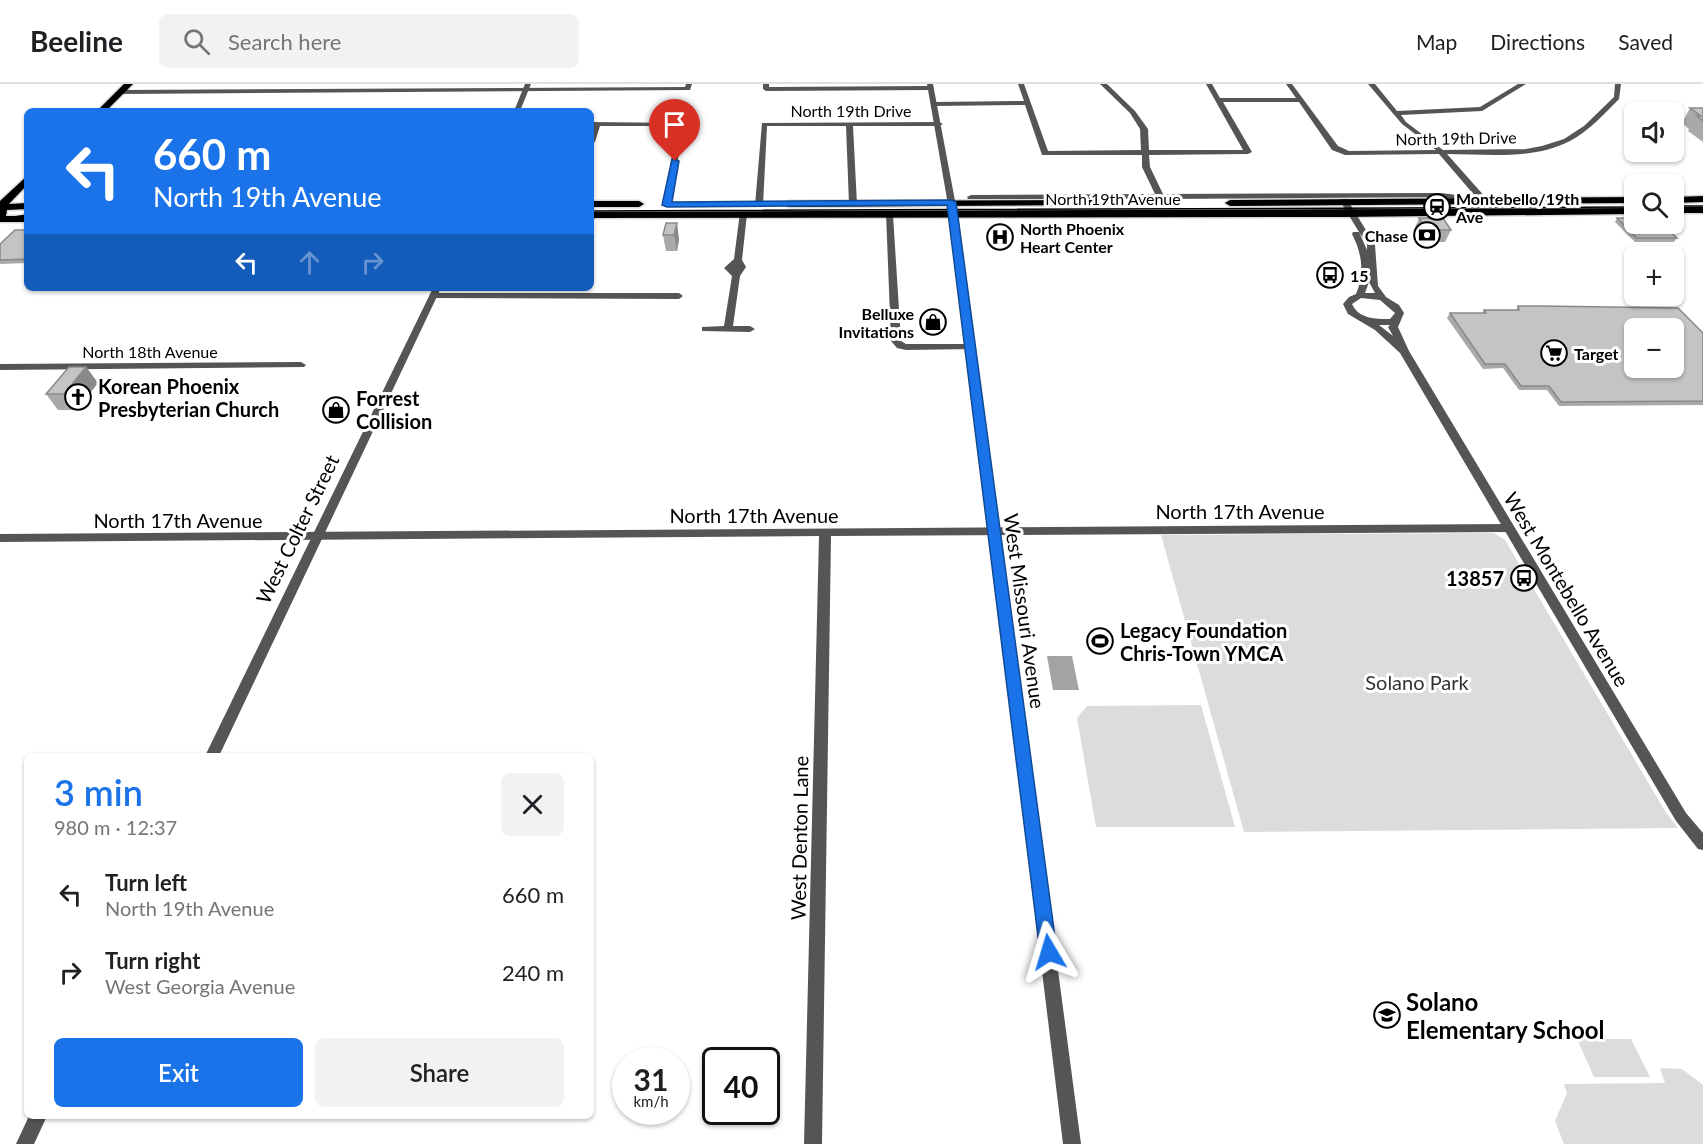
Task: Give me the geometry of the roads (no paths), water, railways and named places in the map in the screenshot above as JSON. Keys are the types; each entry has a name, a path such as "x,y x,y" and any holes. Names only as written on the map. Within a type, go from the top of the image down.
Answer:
{"main road":[{"path":"104,108 129,84"},
{"path":"0,192 24,172"},
{"path":"4,209 24,183"},
{"path":"4,209 24,192"},
{"name":"North 19th Avenue","path":"594,204 759,205 1161,199 1624,200"},
{"path":"1684,200 1703,199"},
{"path":"4,209 24,206"},
{"path":"4,209 12,219 24,219"},
{"path":"1684,210 1703,210"},
{"name":"North 19th Avenue","path":"594,215 1348,214 1624,211"}],"street":[{"path":"223,90 229,84"},
{"path":"1021,84 1045,153 1248,152 1209,84"},
{"path":"1103,84 1141,123 1147,139 1146,167 1161,199"},
{"path":"1289,84 1300,100"},
{"path":"1371,84 1404,123 1426,137 1442,152 1484,201"},
{"path":"1395,113 1482,109 1523,84"},
{"name":"North 19th Drive","path":"1300,100 1340,152 1526,151 1555,147 1570,140 1617,98 1618,84"},
{"path":"121,92 327,87 688,86"},
{"path":"766,87 930,86"},
{"name":"West Missouri Avenue","path":"930,86 939,124 954,215 1072,1144"},
{"path":"518,108 527,87"},
{"path":"1218,100 1300,100"},
{"path":"934,104 1027,103"},
{"path":"594,124 682,124 667,205"},
{"name":"North 19th Drive","path":"759,205 764,124 939,124"},
{"path":"849,124 853,204"},
{"name":"North 19th Avenue","path":"971,197 1161,199 1441,195 1454,197 1459,201"},
{"path":"1340,201 1371,245 1374,286 1383,299 1398,309 1397,320 1386,323 1370,322"},
{"path":"728,329 736,276 742,267 738,260 743,214"},
{"path":"1348,214 1362,246 1365,284 1360,296 1383,299"},
{"path":"889,215 896,341 900,346 971,347"},
{"path":"435,292 679,296"},
{"name":"West Colter Street","path":"213,753 435,292"},
{"name":"West Montebello Avenue","path":"1360,296 1351,299 1347,304 1356,316 1370,322 1404,351"},
{"name":"West Montebello Avenue","path":"1397,320 1393,327 1404,351 1659,781 1681,817 1703,844"},
{"path":"705,329 750,329"},
{"name":"North 18th Avenue","path":"0,367 301,365"},
{"name":"North 17th Avenue","path":"0,538 1509,528"},
{"name":"West Denton Lane","path":"813,1144 825,533"},
{"path":"25,1144 37,1119"}],"tram line":[{"path":"1684,206 1703,206"},
{"path":"594,211 1624,207"},
{"path":"0,219 24,215"}],"place":[{"name":"Montebello/19th Ave","path":"1437,207"},
{"name":"Chase","path":"1427,235"},
{"name":"North Phoenix Heart Center","path":"1000,237"},
{"name":"15","path":"1330,275"},
{"name":"Belluxe Invitations","path":"933,322"},
{"name":"Target","path":"1554,353"},
{"name":"Korean Phoenix Presbyterian Church","path":"78,397"},
{"name":"Forrest Collision","path":"336,410"},
{"name":"13857","path":"1524,578"},
{"name":"Legacy Foundation Chris-Town YMCA","path":"1100,641"},
{"name":"Solano Elementary School","path":"1387,1015"}],"park label":[{"name":"Solano Park","path":"1417,682"}]}
